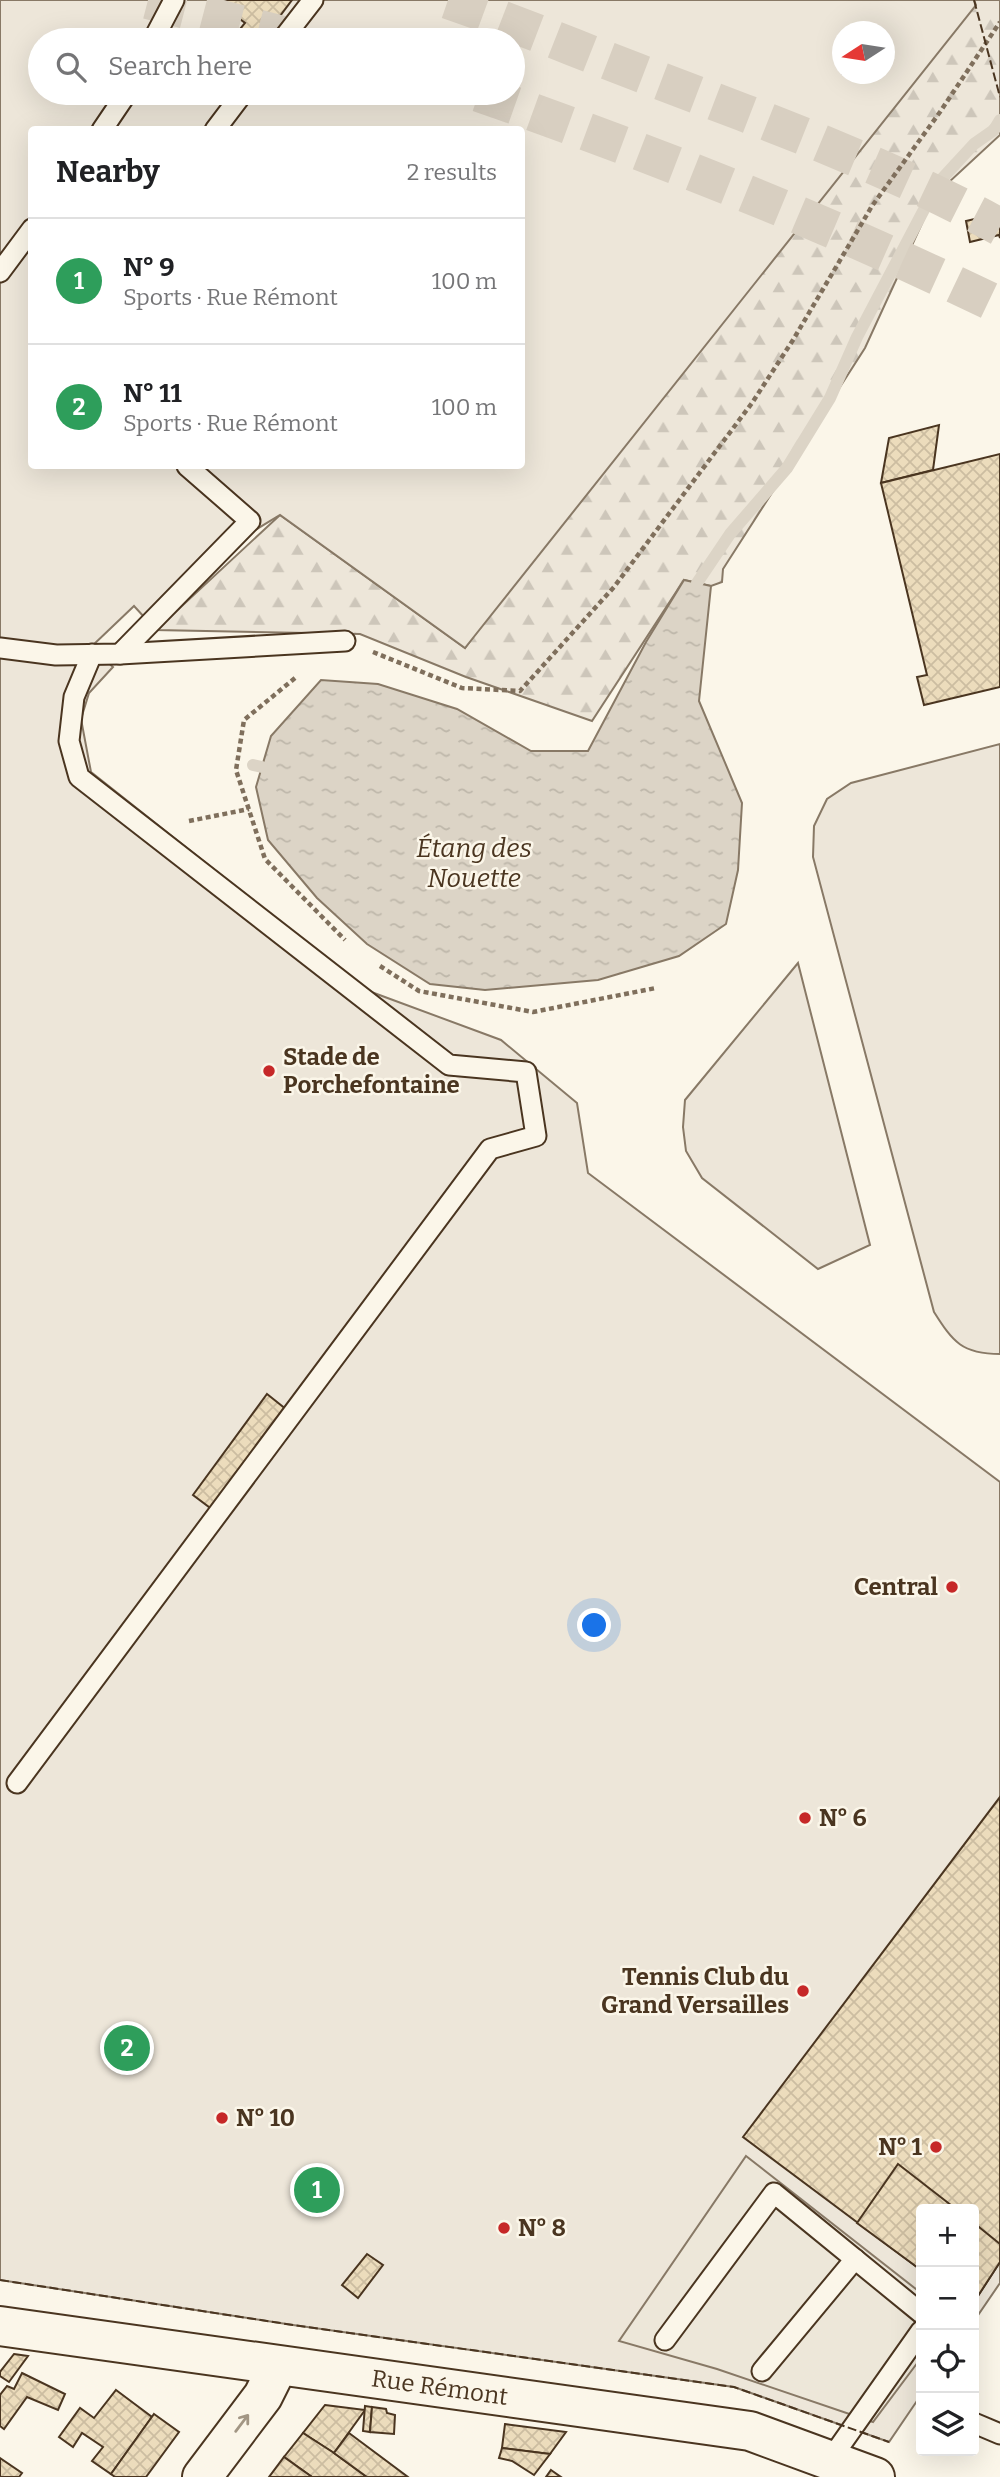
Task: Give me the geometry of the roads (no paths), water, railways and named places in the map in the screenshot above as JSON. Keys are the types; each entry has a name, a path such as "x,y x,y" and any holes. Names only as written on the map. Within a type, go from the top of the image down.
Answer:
{"street":[{"name":"Rue Rémont","path":"0,2326 750,2431 848,2470"},
{"path":"202,2477 262,2396 278,2366"}],"lane":[{"path":"159,28 174,0"},
{"path":"291,28 313,0"},
{"path":"105,126 119,105"},
{"path":"218,126 234,105"},
{"path":"0,272 28,234"},
{"path":"120,654 250,521 190,469"},
{"path":"0,648 56,655 120,654 345,640"},
{"path":"17,1783 490,1149 536,1136 526,1072 449,1065 79,777 69,741 74,697 92,654"},
{"path":"665,2340 774,2193 916,2309"},
{"path":"762,2371 855,2259"},
{"path":"848,2470 916,2341"},
{"path":"979,2425 1000,2434"}],"water":[{"name":"Étang des Nouette","path":"684,580 711,586 699,701 742,803 738,870 726,924 679,956 598,980 485,990 430,984 367,944 317,898 268,840 256,787 271,736 321,680 378,684 457,709 531,751 588,751 646,642"}],"waterway":[{"path":"697,583 730,534 787,468 830,398 857,337 938,183 974,144 994,130 1000,120"},
{"path":"253,765 262,767"}],"tunnel":[{"path":"148,0 256,28"},
{"path":"448,0 524,28"},
{"path":"525,28 822,144 912,183 1000,227"},
{"path":"512,105 808,219 1000,306"}],"place":[{"name":"Stade de Porchefontaine","path":"269,1071"},
{"name":"Central","path":"952,1587"},
{"name":"N° 6","path":"805,1818"},
{"name":"Tennis Club du Grand Versailles","path":"803,1991"},
{"name":"N° 11","path":"127,2048"},
{"name":"N° 10","path":"222,2118"},
{"name":"N° 1","path":"936,2147"},
{"name":"N° 9","path":"317,2190"},
{"name":"N° 8","path":"504,2228"}]}
